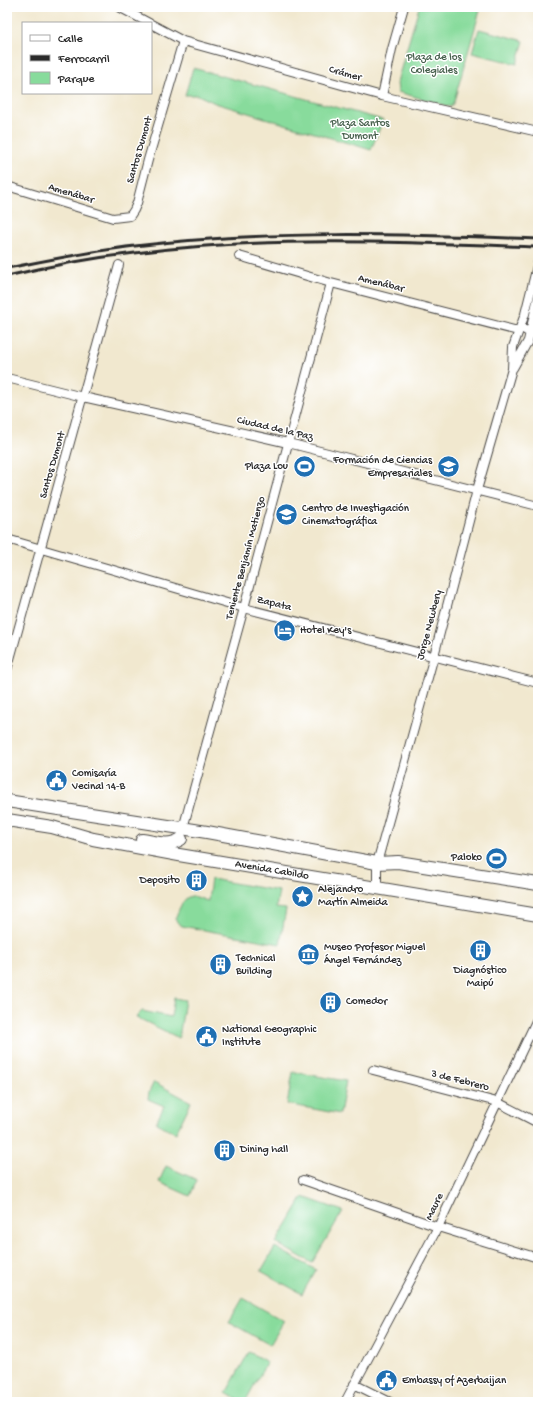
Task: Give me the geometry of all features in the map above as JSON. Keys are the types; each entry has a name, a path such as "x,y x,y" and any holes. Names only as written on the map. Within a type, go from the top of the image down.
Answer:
{"main road":[{"path":"7,801 181,833 376,863 398,862 538,884"},
{"name":"Avenida Cabildo","path":"7,820 52,827 92,839 538,915"},
{"path":"52,827 103,833 165,844 174,844 181,833"}],"street":[{"name":"Crámer","path":"119,7 146,22"},
{"path":"382,96 392,49 404,7"},
{"name":"Crámer","path":"152,25 183,41 382,96 538,132"},
{"name":"Santos Dumont","path":"130,216 137,203 183,41"},
{"name":"Amenábar","path":"7,186 113,218 130,216"},
{"name":"Amenábar","path":"239,256 331,283 518,331"},
{"name":"Jorge Newbery","path":"376,888 376,863 434,656 477,490 512,369 513,348 525,314 538,262"},
{"name":"Santos Dumont","path":"7,670 119,265"},
{"name":"Teniente Benjamín Matienzo","path":"181,833 244,608 331,283"},
{"name":"Jorge Newbery","path":"512,369 534,334 538,297"},
{"path":"525,314 525,330 534,334"},
{"name":"Ciudad de la Paz","path":"7,378 83,397 288,443 538,506"},
{"name":"Zapata","path":"7,539 244,608 538,683"},
{"name":"Maure","path":"345,1402 438,1227 538,1017"},
{"name":"3 de Febrero","path":"373,1070 497,1102 538,1123"},
{"path":"303,1180 438,1227 538,1258"},
{"path":"354,1384 390,1402"}],"green space":[{"name":"Plaza de los Colegiales","path":"419,7 481,7 451,107 398,92 397,82"},
{"path":"479,29 524,41 517,64 472,53"},
{"name":"Plaza Santos Dumont","path":"193,68 383,120 371,150 215,103 198,95 185,95"},
{"path":"211,879 279,891 276,908 286,909 280,944 182,926 177,922 175,919 183,901 194,896 208,901"},
{"path":"174,998 185,1000 179,1038 136,1017 142,1011 171,1017"},
{"path":"293,1072 346,1081 340,1114 287,1104"},
{"path":"154,1082 191,1102 176,1133 156,1123 164,1106 148,1099 149,1092"},
{"path":"166,1166 197,1180 190,1196 159,1182"},
{"path":"303,1197 343,1211 312,1263 276,1243"},
{"path":"275,1247 316,1270 302,1294 261,1271"},
{"path":"243,1298 284,1321 270,1345 229,1322"},
{"path":"249,1352 267,1362 245,1402 242,1402 226,1393"}],"railway":[{"path":"7,268 119,248 236,237 286,235 387,235 538,239"},
{"path":"7,276 119,255 235,244 285,242 387,242 538,247"}],"place":[{"name":"Plaza Lou","path":"304,467"},
{"name":"Formación de Ciencias Empresariales","path":"448,467"},
{"name":"Centro de Investigación Cinematográfica","path":"286,515"},
{"name":"Hotel Key's","path":"284,631"},
{"name":"Comisaría Vecinal 14-B","path":"56,780"},
{"name":"Paloko","path":"497,858"},
{"name":"Deposito","path":"196,881"},
{"name":"Alejandro Martín Almeida","path":"303,896"},
{"name":"Diagnóstico Maipú","path":"480,951"},
{"name":"Museo Profesor Miguel Ángel Fernández","path":"309,954"},
{"name":"Technical Building","path":"220,965"},
{"name":"Comedor","path":"331,1002"},
{"name":"National Geographic Institute","path":"206,1036"},
{"name":"Dining hall","path":"225,1150"},
{"name":"Embassy of Azerbaijan","path":"386,1381"}]}
